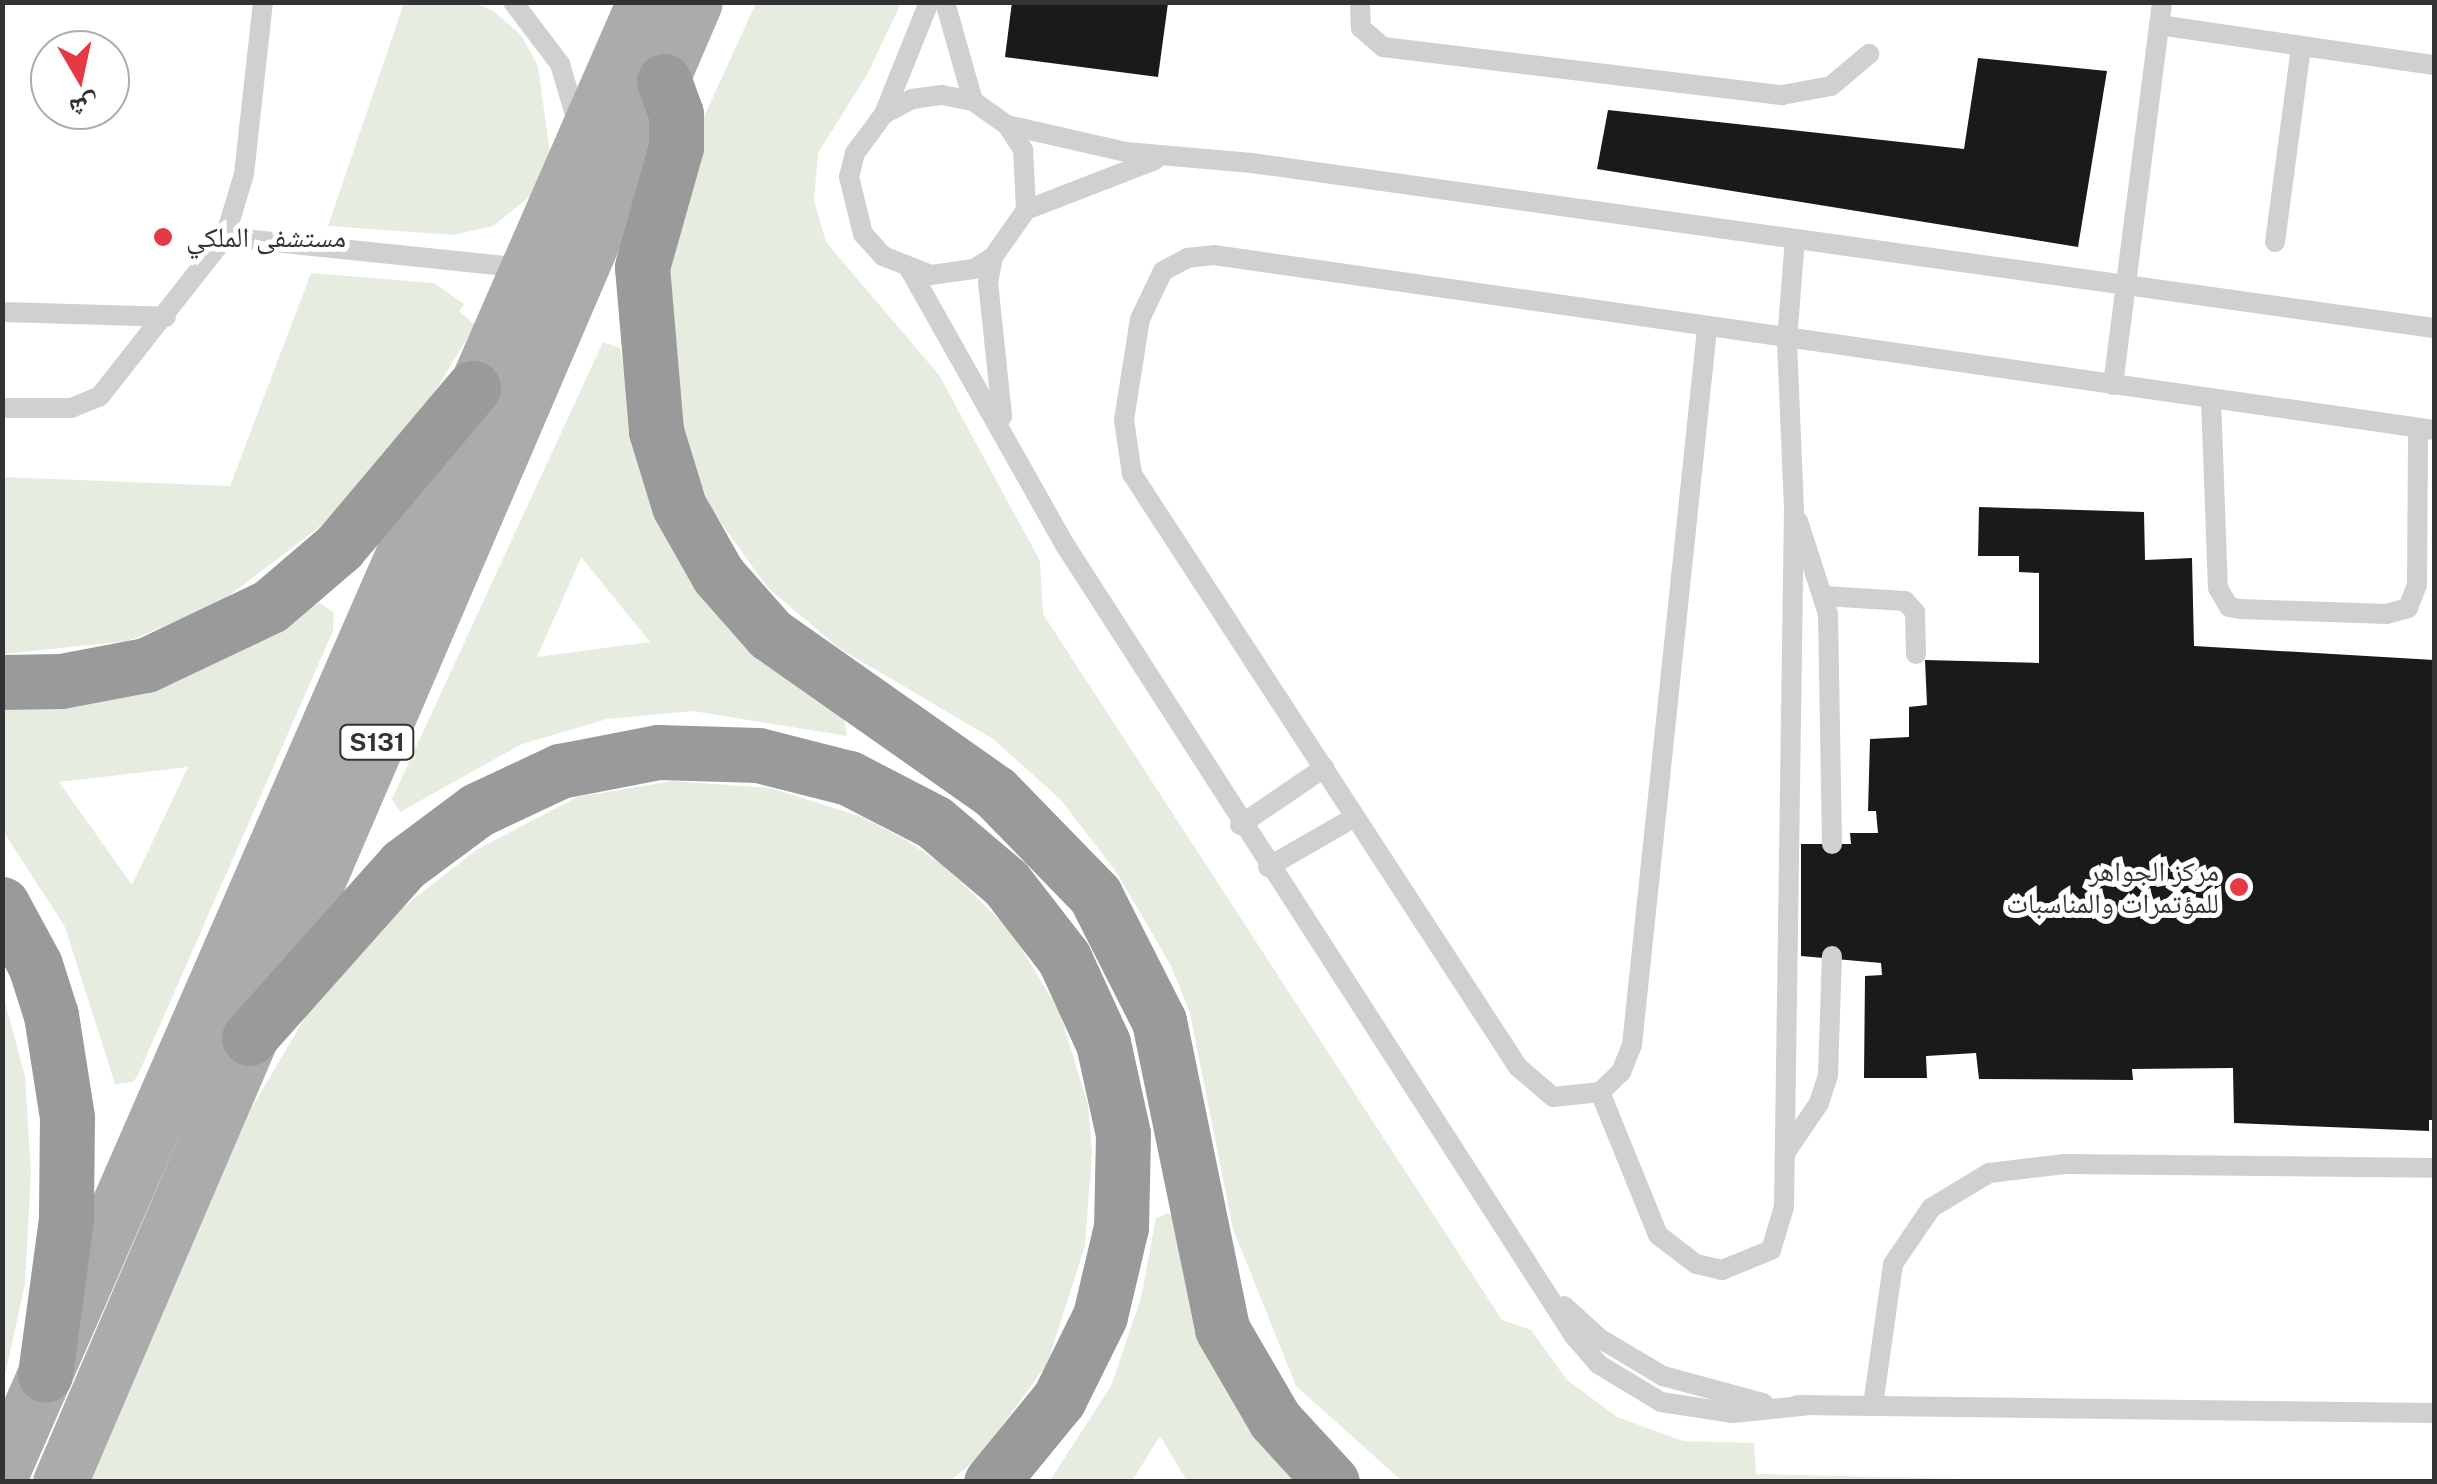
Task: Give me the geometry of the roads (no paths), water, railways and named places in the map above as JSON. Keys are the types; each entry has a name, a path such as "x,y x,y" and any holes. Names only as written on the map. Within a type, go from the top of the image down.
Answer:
{"highway":[{"path":"664,81 676,114 676,147 642,267 656,430 679,506 718,575 770,634 995,792 1095,895 1158,1021 1222,1328 1276,1420 1332,1482"},
{"path":"2,682 61,681 146,665 270,606 339,547 474,388"},
{"path":"249,1038 427,845 476,810 560,771 658,752 758,755 849,778 920,814 1006,883 1064,958 1103,1043 1123,1134 1122,1227 1100,1316 1059,1400 990,1482"},
{"path":"2,904 35,964 51,1014 68,1117 66,1218 45,1374"}],"main road":[{"name":"S131","path":"2,1472 524,268 644,2"},
{"name":"S131","path":"60,1482 695,2"}],"lane":[{"path":"2,408 71,408 100,396 166,317 225,237 244,174 262,2"},
{"path":"513,2 560,64 580,142"},
{"path":"929,2 884,114 855,153 852,206 883,256 910,270 953,274 993,258"},
{"path":"944,2 972,101"},
{"path":"1360,2 1361,28 1382,47 1782,96 1830,86 1869,54"},
{"path":"2112,385 2162,2"},
{"path":"2159,25 2434,65"},
{"path":"2274,242 2301,46"},
{"path":"884,114 912,100 942,95 972,101 1007,126 1023,150 1026,210"},
{"path":"1007,126 1166,157 1252,162 2434,328"},
{"path":"1004,432 986,307 993,258 1026,210 1166,157"},
{"path":"225,237 524,268"},
{"path":"1600,1092 1658,1236 1696,1264 1722,1270 1770,1250 1784,1206 1786,1152 1794,509 1787,340 1795,239"},
{"path":"1707,329 1632,1045 1621,1072 1600,1092 1553,1097 1532,1085 1132,474 1123,448 1140,319 1163,271 1187,258 1214,255 1707,329 2112,385 2426,429 2417,585 2408,608 2386,614 2229,607 2218,588 2211,399"},
{"path":"910,270 1065,544 1240,825 1545,1286 1599,1338 1664,1376 1735,1399 1810,1405 2434,1414"},
{"path":"2,312 166,317"},
{"path":"1794,509 1824,596 1832,844"},
{"path":"1824,596 1905,601 1915,612 1916,654"},
{"path":"1240,825 1324,768"},
{"path":"1268,868 1356,817"},
{"path":"1786,1152 1819,1103 1828,1075 1832,956"},
{"path":"1873,1405 1893,1264 1931,1208 1990,1174 2064,1164 2434,1168"}],"place":[{"name":"مستشفى الملكي","path":"163,237"},
{"name":"مركز الجواهر للمؤتمرات والمناسبات","path":"2239,887"}]}
